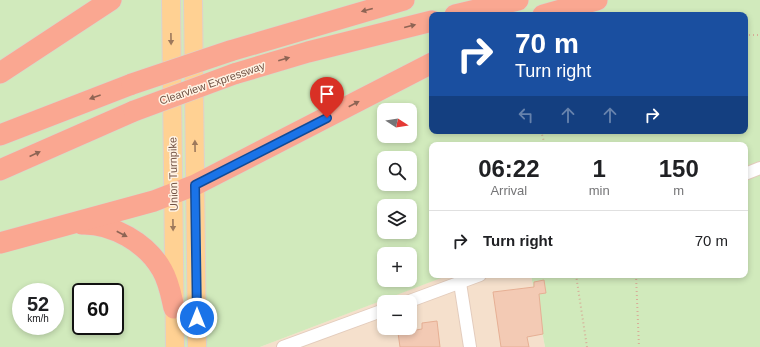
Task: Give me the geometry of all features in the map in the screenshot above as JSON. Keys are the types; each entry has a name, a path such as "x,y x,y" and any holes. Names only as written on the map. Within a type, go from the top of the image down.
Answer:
{"highway":[{"path":"0,73 111,0"},
{"path":"0,135 132,84 230,51 404,0"},
{"path":"468,12 518,0"},
{"path":"555,12 597,0"},
{"name":"Clearview Expressway","path":"0,170 134,110 234,74 315,50 429,22"},
{"path":"0,243 154,201 195,185 429,65"},
{"path":"57,228 80,224 96,225 113,230 129,238 148,253 162,270 171,292 174,308"}],"main road":[{"name":"Union Turnpike","path":"171,0 175,347"},
{"name":"Union Turnpike","path":"193,0 197,347"}],"street":[{"path":"748,173 760,168"},
{"path":"417,298 472,278"},
{"path":"460,283 470,347"},
{"path":"283,347 377,313"}],"path":[{"path":"748,35 760,35"},
{"path":"576,278 587,347"},
{"path":"636,278 639,347"}],"shaded area":[{"path":"440,278 532,278 545,347 260,347 377,302 377,335 417,335 417,295 396,295"}],"green space":[{"path":"0,0 760,0 760,347 545,347 532,278 748,278 748,142 429,142 429,278 441,278 396,295 377,295 377,302 260,347 0,347"}],"building":[{"path":"544,280 546,293 539,294 543,334 527,337 529,347 501,347 493,292 534,287 534,282"},
{"path":"437,321 440,347 400,347 398,335 417,335 417,330 422,329 422,323"}],"route":[{"path":"197,318 197,202 195,185 216,176 327,118"}]}
